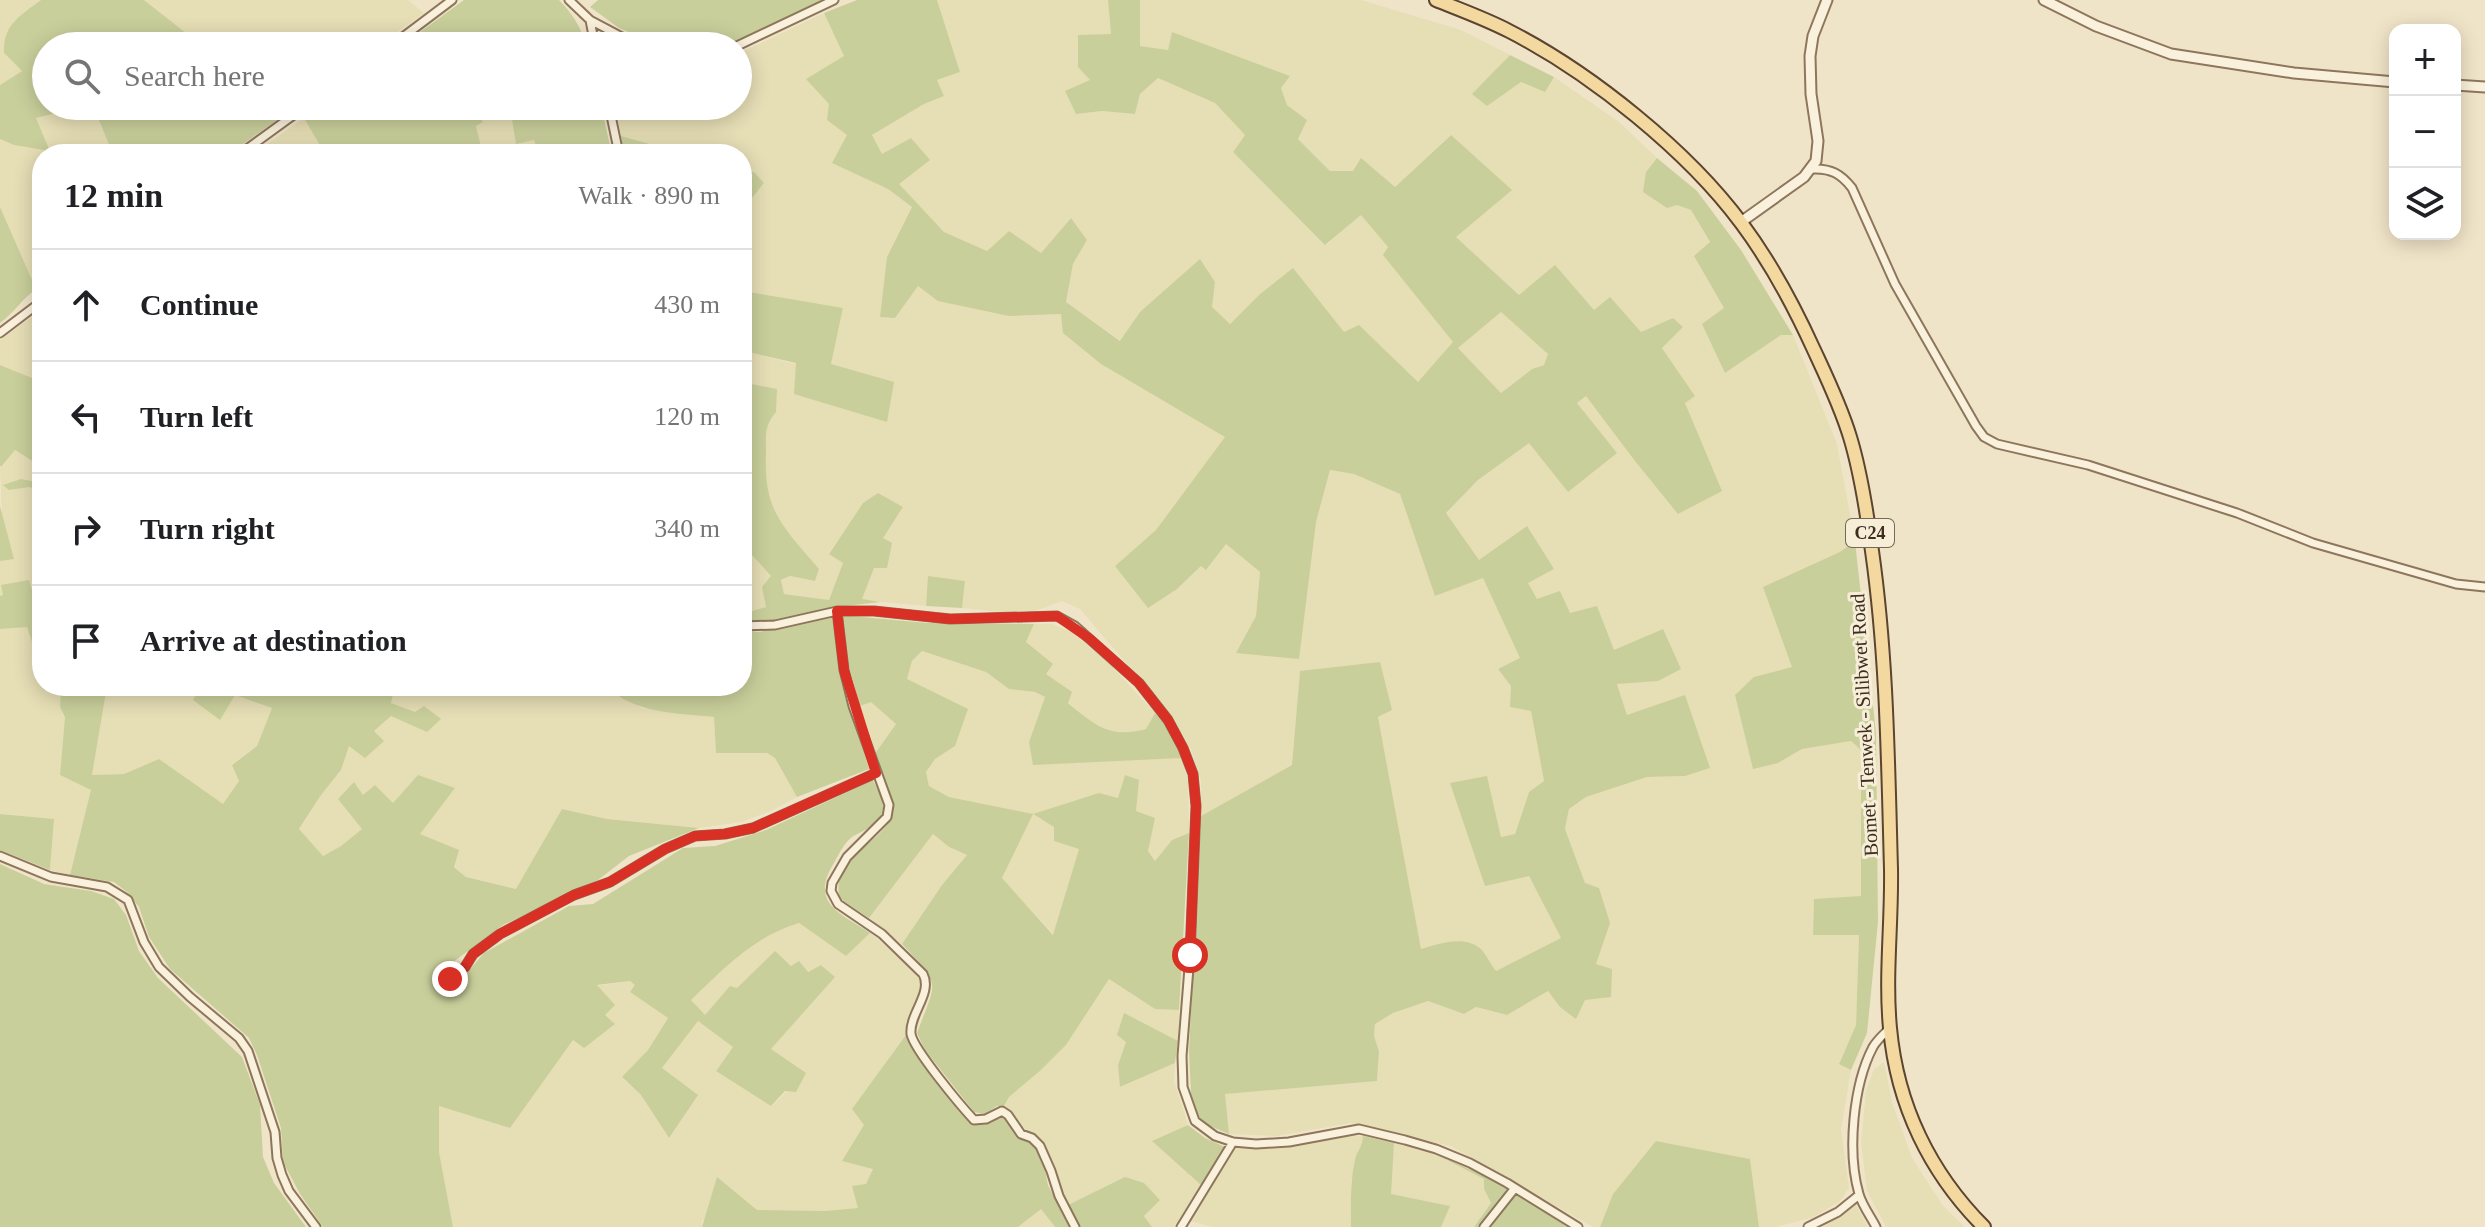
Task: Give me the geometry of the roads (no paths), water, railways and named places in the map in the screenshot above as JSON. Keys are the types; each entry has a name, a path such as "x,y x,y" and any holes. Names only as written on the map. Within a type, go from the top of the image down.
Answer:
{"main road":[{"name":"Bomet - Tenwek - Silibwet Road","path":"1436,0 1508,30 1536,46 1628,110 1672,148 1741,222 1796,311 1832,388 1850,436 1867,517 1877,587 1886,699 1891,906 1890,1028 1901,1088 1919,1138 1938,1173 1984,1227"}],"street":[{"path":"410,32 452,0"},
{"path":"569,0 590,20 613,32"},
{"path":"752,39 834,0"},
{"path":"1741,222 1812,169 1816,161 1818,141 1811,94 1810,56 1813,36 1827,0"},
{"path":"2044,0 2096,26 2171,54 2239,66 2389,81"},
{"path":"590,20 592,32"},
{"path":"2461,85 2485,87"},
{"path":"254,144 287,120"},
{"path":"612,120 617,144"},
{"path":"1812,169 1829,170 1852,188 1895,284 1976,426 1989,441 2088,465 2237,513 2313,543 2456,584 2485,587"},
{"path":"0,333 32,309"},
{"path":"752,626 775,625 837,611 874,611 950,619 1057,616 1083,632 1139,683 1168,720 1193,774 1196,806 1182,1056 1183,1087 1195,1121 1215,1136 1233,1142 1289,1142 1359,1129 1436,1149 1470,1163 1578,1227"},
{"path":"837,611 844,670 889,805 887,817 847,857 832,883 833,897 838,904 882,934 923,974 925,988 911,1032 915,1042 974,1120 986,1119 1002,1111 1021,1134 1036,1141 1075,1227"},
{"path":"450,979 465,967 473,954 500,934 574,895 610,882 665,849 695,836 753,828 876,773"},
{"path":"0,856 51,877 107,887 128,900 144,942 159,967 239,1038 248,1051 275,1132 282,1175 289,1191 316,1227"},
{"path":"1876,1227 1859,1195 1853,1125 1862,1073 1874,1044 1890,1028"},
{"path":"1181,1227 1233,1142"},
{"path":"1484,1227 1515,1188"},
{"path":"1808,1227 1838,1212 1859,1195"}]}
